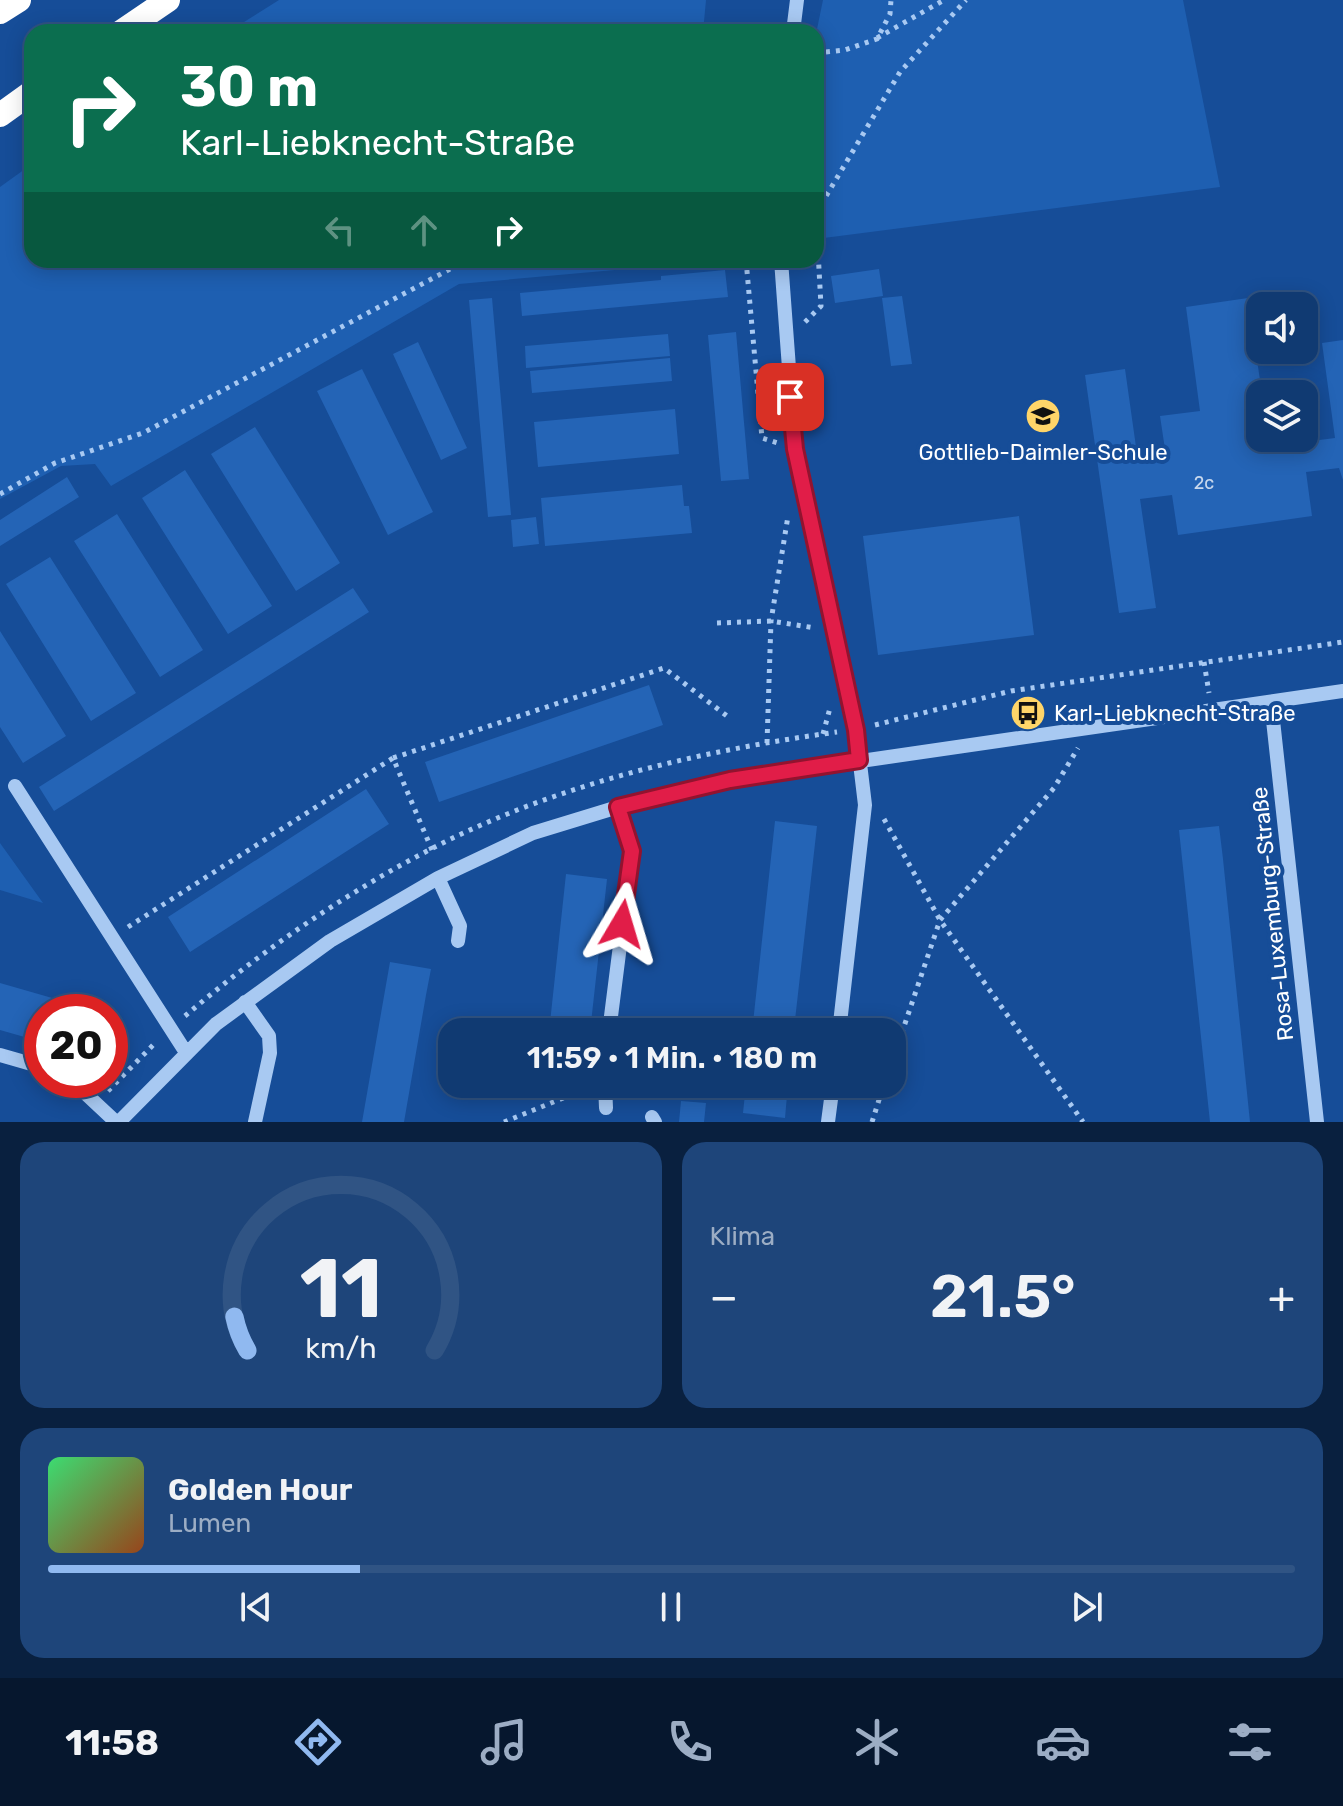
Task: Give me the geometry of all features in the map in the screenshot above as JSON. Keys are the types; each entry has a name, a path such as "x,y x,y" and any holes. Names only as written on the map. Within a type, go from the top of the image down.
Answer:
{"highway":[{"path":"0,12 19,0"},
{"path":"133,24 168,0"},
{"path":"0,115 24,98"}],"street":[{"path":"794,24 797,0"},
{"path":"781,268 795,449 856,730 864,813 841,1018"},
{"path":"91,1098 117,1122 185,1051 245,1002 330,941 438,878 533,833 618,807 730,780 1343,691"},
{"name":"Rosa-Luxemburg-Straße","path":"1271,702 1317,1122"},
{"path":"15,786 185,1051"},
{"path":"611,1018 632,851 618,807"},
{"path":"438,878 460,926 458,941"},
{"path":"245,1002 269,1036 270,1053 255,1122"},
{"path":"0,1055 24,1062"},
{"path":"604,1098 606,1108"},
{"path":"828,1122 831,1098"}],"path":[{"path":"877,39 890,14 891,0"},
{"path":"824,52 845,50 877,39 944,0"},
{"path":"824,200 900,72 966,0"},
{"path":"0,494 55,463 143,433 452,268"},
{"path":"747,268 762,438 795,449"},
{"path":"785,344 821,306 819,268"},
{"path":"767,743 771,621 790,503"},
{"path":"717,623 771,621 816,628"},
{"path":"856,730 1011,691 1343,642"},
{"path":"111,937 393,758 664,668 727,716"},
{"path":"906,1021 940,920 1054,788 1078,748"},
{"path":"393,758 432,849 438,878"},
{"path":"864,813 880,813 940,920 1083,1122"},
{"path":"504,1122 566,1098"},
{"path":"872,1122 880,1098"}],"shaded area":[{"path":"279,0 706,0 704,24 241,24"},
{"path":"823,0 1183,0 1220,187 824,238 824,24 818,24"},
{"path":"24,170 24,268 638,268 459,284 111,486 95,464 61,466 0,499 0,187"},
{"path":"0,843 43,903 0,890"}],"building":[{"path":"879,269 883,296 835,303 831,276"},
{"path":"725,270 728,297 522,316 520,293 661,280 661,276"},
{"path":"902,296 912,364 891,366 882,298"},
{"path":"492,298 511,515 488,517 469,300"},
{"name":"Gottlieb-Daimler-Schule","path":"1246,298 1246,364 1258,364 1260,380 1246,380 1246,452 1318,452 1318,440 1335,438 1322,343 1343,340 1343,480 1339,468 1306,472 1312,516 1178,535 1172,495 1140,499 1156,608 1119,613 1085,375 1125,369 1138,461 1166,456 1160,416 1200,411 1186,307"},
{"path":"736,332 749,479 721,481 708,335"},
{"path":"668,334 670,356 526,368 525,346"},
{"path":"418,342 467,448 441,460 393,354"},
{"path":"670,358 672,381 532,393 530,371"},
{"path":"362,369 433,512 388,535 317,391"},
{"path":"675,409 679,454 538,467 534,422"},
{"path":"255,427 340,563 296,591 211,454"},
{"path":"185,470 272,606 228,634 142,498"},
{"path":"67,477 79,497 0,546 0,520"},
{"path":"682,485 684,506 689,506 692,533 545,546 541,498"},
{"path":"117,514 203,650 160,677 74,541"},
{"path":"1019,516 1034,635 878,655 863,536"},
{"path":"536,517 539,544 513,547 511,520"},
{"path":"50,557 136,693 91,721 6,584"},
{"path":"353,588 369,612 54,811 39,787"},
{"path":"0,631 66,736 23,763 0,727"},
{"path":"649,685 663,725 439,802 425,762"},
{"path":"366,789 389,824 190,952 168,917"},
{"path":"775,821 817,826 795,1018 754,1018"},
{"path":"1219,826 1250,1122 1210,1122 1179,830"},
{"path":"566,874 607,879 592,1018 551,1018"},
{"path":"390,962 431,969 404,1122 362,1122"},
{"path":"0,983 38,994 24,994 24,1037 0,1030"},
{"path":"745,1098 787,1098 785,1118 743,1113"},
{"path":"681,1101 706,1103 704,1122 679,1122"}],"place":[{"name":"Gottlieb-Daimler-Schule","path":"1043,416"},
{"name":"Karl-Liebknecht-Straße","path":"1028,713"}],"route":[{"path":"622,924 632,851 618,807 730,780 859,760 856,730 795,449 790,397"}]}
